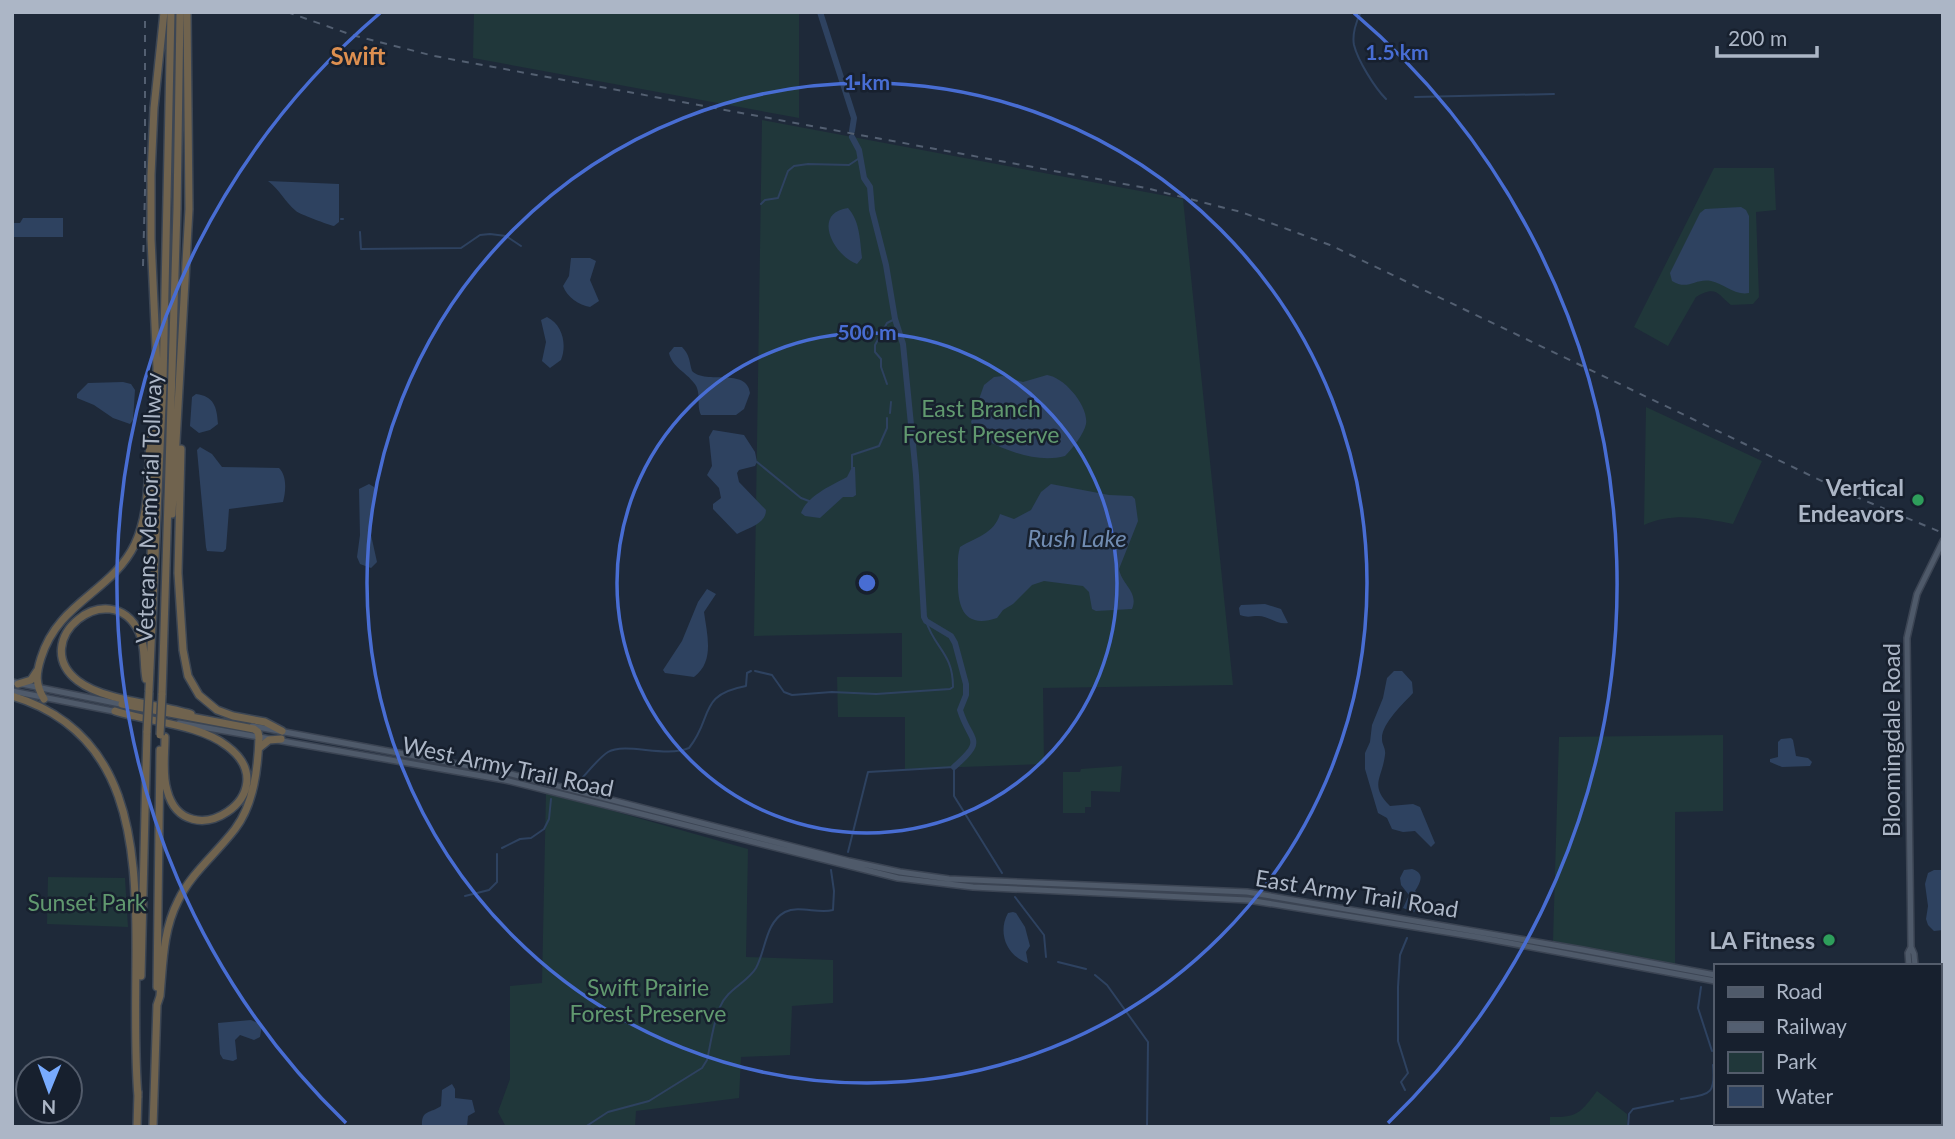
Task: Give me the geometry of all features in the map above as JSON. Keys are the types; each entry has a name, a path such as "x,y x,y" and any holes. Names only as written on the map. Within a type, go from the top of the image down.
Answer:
{"highway":[{"path":"150,659 157,368 151,175 154,108 163,42 164,12"},
{"name":"Veterans Memorial Tollway","path":"149,691 163,396 171,12"},
{"name":"Veterans Memorial Tollway","path":"157,1005 162,695 180,12"},
{"path":"165,591 189,209 187,12"},
{"path":"15,683 31,680 56,628 72,608 116,572 139,536 146,501 157,368"},
{"path":"180,383 178,573 183,650 188,676 199,695 217,710 265,722 281,735 269,740 259,749"},
{"path":"137,1127 147,731 149,691 142,642 131,620 116,611 100,610 86,613 74,622 64,639 63,655 67,669 77,680 103,693 195,715"},
{"path":"38,667 37,688 44,699"},
{"path":"12,694 44,708 74,729 102,761 122,806 134,862 138,1097"},
{"path":"122,705 256,729 260,737 251,798 244,814 236,829 192,878 178,899 168,923 157,1005 153,1127"},
{"path":"115,711 206,734 231,749 241,761 246,777 244,792 233,809 221,817 203,820 189,817 175,806 166,786 163,736"}],"main road":[{"name":"Bloomingdale Road","path":"1915,964 1911,947 1906,638 1915,599 1941,544"},
{"name":"West Army Trail Road","path":"15,683 122,705 195,715 525,784 841,865 911,880 994,888"},
{"name":"West Army Trail Road","path":"12,694 260,737 281,735 507,773 849,861 924,876 989,881"},
{"path":"841,865 849,861"},
{"name":"East Army Trail Road","path":"989,881 1247,892 1714,975"},
{"path":"1089,892 1095,886"},
{"name":"East Army Trail Road","path":"994,888 1248,900 1479,937 1714,981"},
{"name":"Bloomingdale Road","path":"1909,964 1908,953 1911,947"}],"green space":[{"path":"474,12 799,12 799,118 473,58"},
{"name":"East Branch Forest Preserve","path":"762,120 1183,199 1233,685 1043,688 1044,764 905,769 905,717 838,717 837,677 902,677 902,633 754,636"},
{"path":"1714,168 1774,168 1776,210 1756,212 1759,297 1753,304 1731,305 1716,292 1703,293 1696,297 1668,346 1634,327"},
{"path":"1646,407 1762,461 1733,524 1677,517 1644,525"},
{"path":"1723,735 1723,811 1675,812 1675,965 1553,941 1559,737"},
{"path":"1122,766 1120,792 1091,791 1091,807 1085,807 1085,813 1063,813 1063,772"},
{"name":"Swift Prairie Forest Preserve","path":"546,792 748,849 746,957 833,960 833,1003 792,1006 790,1055 741,1057 739,1098 636,1111 635,1127 506,1127 498,1112 510,1079 510,986 542,983"},
{"name":"Sunset Park","path":"48,877 125,878 128,927 47,924"},
{"path":"1597,1091 1627,1114 1627,1127 1550,1127 1550,1117 1573,1115 1587,1104"}],"water":[{"path":"268,181 339,184 339,222 334,226 298,212"},
{"path":"1741,207 1749,216 1749,293 1739,293 1711,281 1683,285 1672,281 1670,273 1700,213 1705,209"},
{"path":"848,208 855,219 860,238 862,258 857,264 841,253 830,235 831,218 837,212"},
{"path":"23,218 63,218 63,237 12,237 12,223 20,223"},
{"path":"571,258 590,258 596,261 590,280 599,301 590,307 574,300 563,286 569,276"},
{"path":"547,317 557,325 563,342 561,360 550,368 542,361 546,342 541,320"},
{"path":"674,347 682,347 685,350 692,371 698,375 734,378 747,385 750,393 744,409 736,415 701,415 696,387 676,366 669,353"},
{"path":"1047,375 1061,381 1074,393 1086,417 1083,432 1065,456 1031,457 1008,450 977,435 971,422 984,385 994,377 1003,376 1023,382"},
{"path":"88,383 131,384 135,390 133,420 130,424 113,418 94,405 77,398 77,394"},
{"path":"196,394 211,400 217,412 218,424 199,433 190,426 192,397"},
{"path":"713,430 744,435 755,452 755,466 737,473 739,482 766,510 765,515 756,525 737,534 713,509 713,504 721,498 719,488 707,475 712,466 709,437"},
{"path":"200,447 212,454 222,467 279,468 285,479 283,502 229,509 226,549 223,552 207,551 206,547 197,450"},
{"path":"852,467 855,467 856,495 843,497 820,518 801,513 814,496 847,477"},
{"path":"369,484 375,490 371,535 377,562 371,568 360,564 357,557 360,535 359,489"},
{"name":"Rush Lake","path":"1051,484 1109,495 1132,496 1135,499 1138,521 1119,569 1132,593 1132,609 1096,611 1092,609 1089,592 1083,586 1044,581 1032,585 997,618 985,621 969,617 960,604 960,547 989,531 1000,514 1014,519 1031,510 1041,492"},
{"path":"707,589 716,594 704,612 708,647 701,671 694,677 665,673 663,670 682,641 698,602"},
{"path":"1265,604 1281,609 1288,623 1262,616 1240,615 1241,605"},
{"path":"1394,671 1402,671 1412,682 1413,693 1385,727 1382,741 1385,755 1378,787 1390,806 1413,804 1420,807 1435,843 1431,847 1415,831 1392,829 1387,818 1378,813 1365,769 1365,753 1370,742 1372,725 1383,698 1387,678"},
{"path":"1791,738 1796,756 1808,758 1812,762 1810,766 1782,767 1770,762 1770,759 1778,757 1778,742"},
{"path":"1412,869 1419,873 1421,878 1415,891 1418,894 1416,911 1413,912 1403,908 1409,895 1401,885 1400,878 1404,870"},
{"path":"1943,870 1943,930 1934,931 1926,919 1928,906 1925,884 1928,873"},
{"path":"1013,912 1025,927 1030,946 1026,952 1028,963 1014,955 1006,943 1005,921 1008,913"},
{"path":"251,1020 262,1025 260,1037 254,1040 240,1035 235,1040 237,1059 223,1059 220,1054 218,1023"},
{"path":"452,1084 455,1098 472,1100 475,1112 468,1116 467,1127 422,1127 423,1117 441,1106 442,1090"}],"waterway":[{"path":"820,12 854,118 852,131"},
{"path":"1361,12 1355,28 1354,45 1367,74 1386,99"},
{"path":"1415,97 1554,94"},
{"path":"852,137 859,150 864,178 870,187 872,210 886,265 895,319 903,344 916,475 924,617 926,621 951,636 966,684 966,695 960,710 973,745 954,767"},
{"path":"761,204 765,200 778,198 788,171 794,166 849,165 861,157"},
{"path":"360,232 361,249 461,248 480,235 490,234 506,236 521,246"},
{"path":"887,384 875,345 887,323 895,319"},
{"path":"890,413 891,402"},
{"path":"852,468 852,455 879,446 887,428 887,418"},
{"path":"757,462 801,498 809,501"},
{"path":"755,671 772,675 784,692 792,695 832,692 876,694 950,689 953,687 950,666 926,621"},
{"path":"577,783 604,755 616,749 679,751 689,748 697,737 713,701 720,695 746,686 747,673 751,671"},
{"path":"848,852 868,772 954,767 954,796 1002,873"},
{"path":"502,848 520,839 531,838 544,829 549,819 551,799"},
{"path":"465,896 489,890 497,882 497,854"},
{"path":"585,1127 608,1112 649,1101 702,1068 707,1060 720,1007 727,995 756,968 773,923 790,910 833,910 831,870"},
{"path":"1015,897 1044,935 1046,957"},
{"path":"1405,1090 1401,1082 1408,1073 1398,1041 1398,987 1400,955 1407,938"},
{"path":"1058,962 1086,969"},
{"path":"1095,975 1107,985 1148,1042 1147,1127"},
{"path":"1701,987 1698,1008 1712,1051"},
{"path":"1681,1099 1709,1092 1713,1083 1713,1065"},
{"path":"1628,1127 1629,1114 1633,1109 1673,1101"}],"railway":[{"path":"143,266 145,12"},
{"path":"287,12 352,35 434,56 1146,188 1241,212 1330,245 1849,494 1943,533"}],"place":[{"name":"Vertical Endeavors","path":"1918,500"},
{"name":"LA Fitness","path":"1829,940"}],"district":[{"name":"Swift","path":"358,55"}]}
